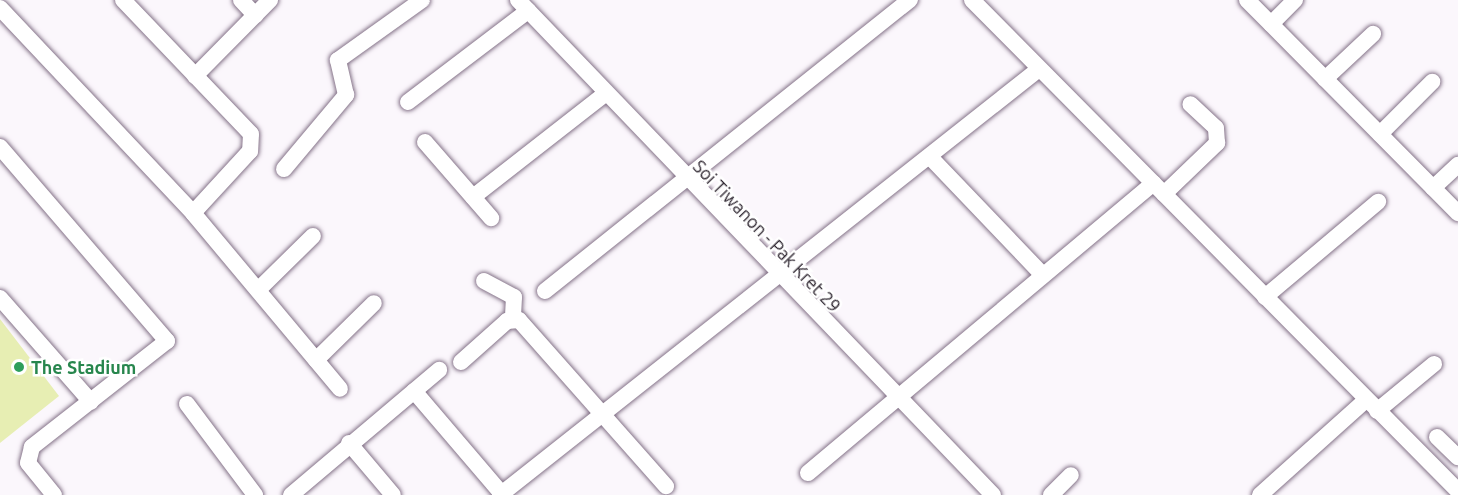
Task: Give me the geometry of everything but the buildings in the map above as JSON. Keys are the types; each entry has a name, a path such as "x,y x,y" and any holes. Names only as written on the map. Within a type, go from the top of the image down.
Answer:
{"street":[{"path":"123,0 254,143 193,213"},
{"path":"241,0 255,15"},
{"path":"195,76 270,0"},
{"path":"284,169 346,95 338,60 422,0"},
{"path":"545,291 910,0"},
{"path":"972,0 1458,491"},
{"path":"1247,0 1458,213"},
{"path":"1270,24 1295,0"},
{"path":"408,102 523,5"},
{"name":"Soi Tiwanon - Pak Kret 29","path":"523,5 685,180 993,495"},
{"path":"0,8 193,213 340,389"},
{"path":"1325,79 1373,34"},
{"path":"414,391 501,494 931,158 1039,69"},
{"path":"1380,134 1431,82"},
{"path":"473,197 605,94"},
{"path":"808,473 1043,274 1159,189 1217,142 1216,128 1190,104"},
{"path":"425,142 491,218"},
{"path":"0,147 165,336 164,346 27,455 54,495"},
{"path":"931,158 1043,274"},
{"path":"1433,188 1458,165"},
{"path":"1265,297 1378,202"},
{"path":"258,290 313,236"},
{"path":"484,281 514,297 513,318 666,486"},
{"path":"0,298 91,402"},
{"path":"316,360 374,303"},
{"path":"461,362 513,318"},
{"path":"1260,495 1372,405 1434,364"},
{"path":"291,495 349,443 439,370"},
{"path":"187,404 255,495"},
{"path":"1437,437 1458,457"},
{"path":"349,443 393,495"},
{"path":"1051,495 1071,475"}],"green space":[{"name":"The Stadium","path":"0,319 59,396 0,443"}],"place":[{"name":"The Stadium","path":"19,367"}]}
